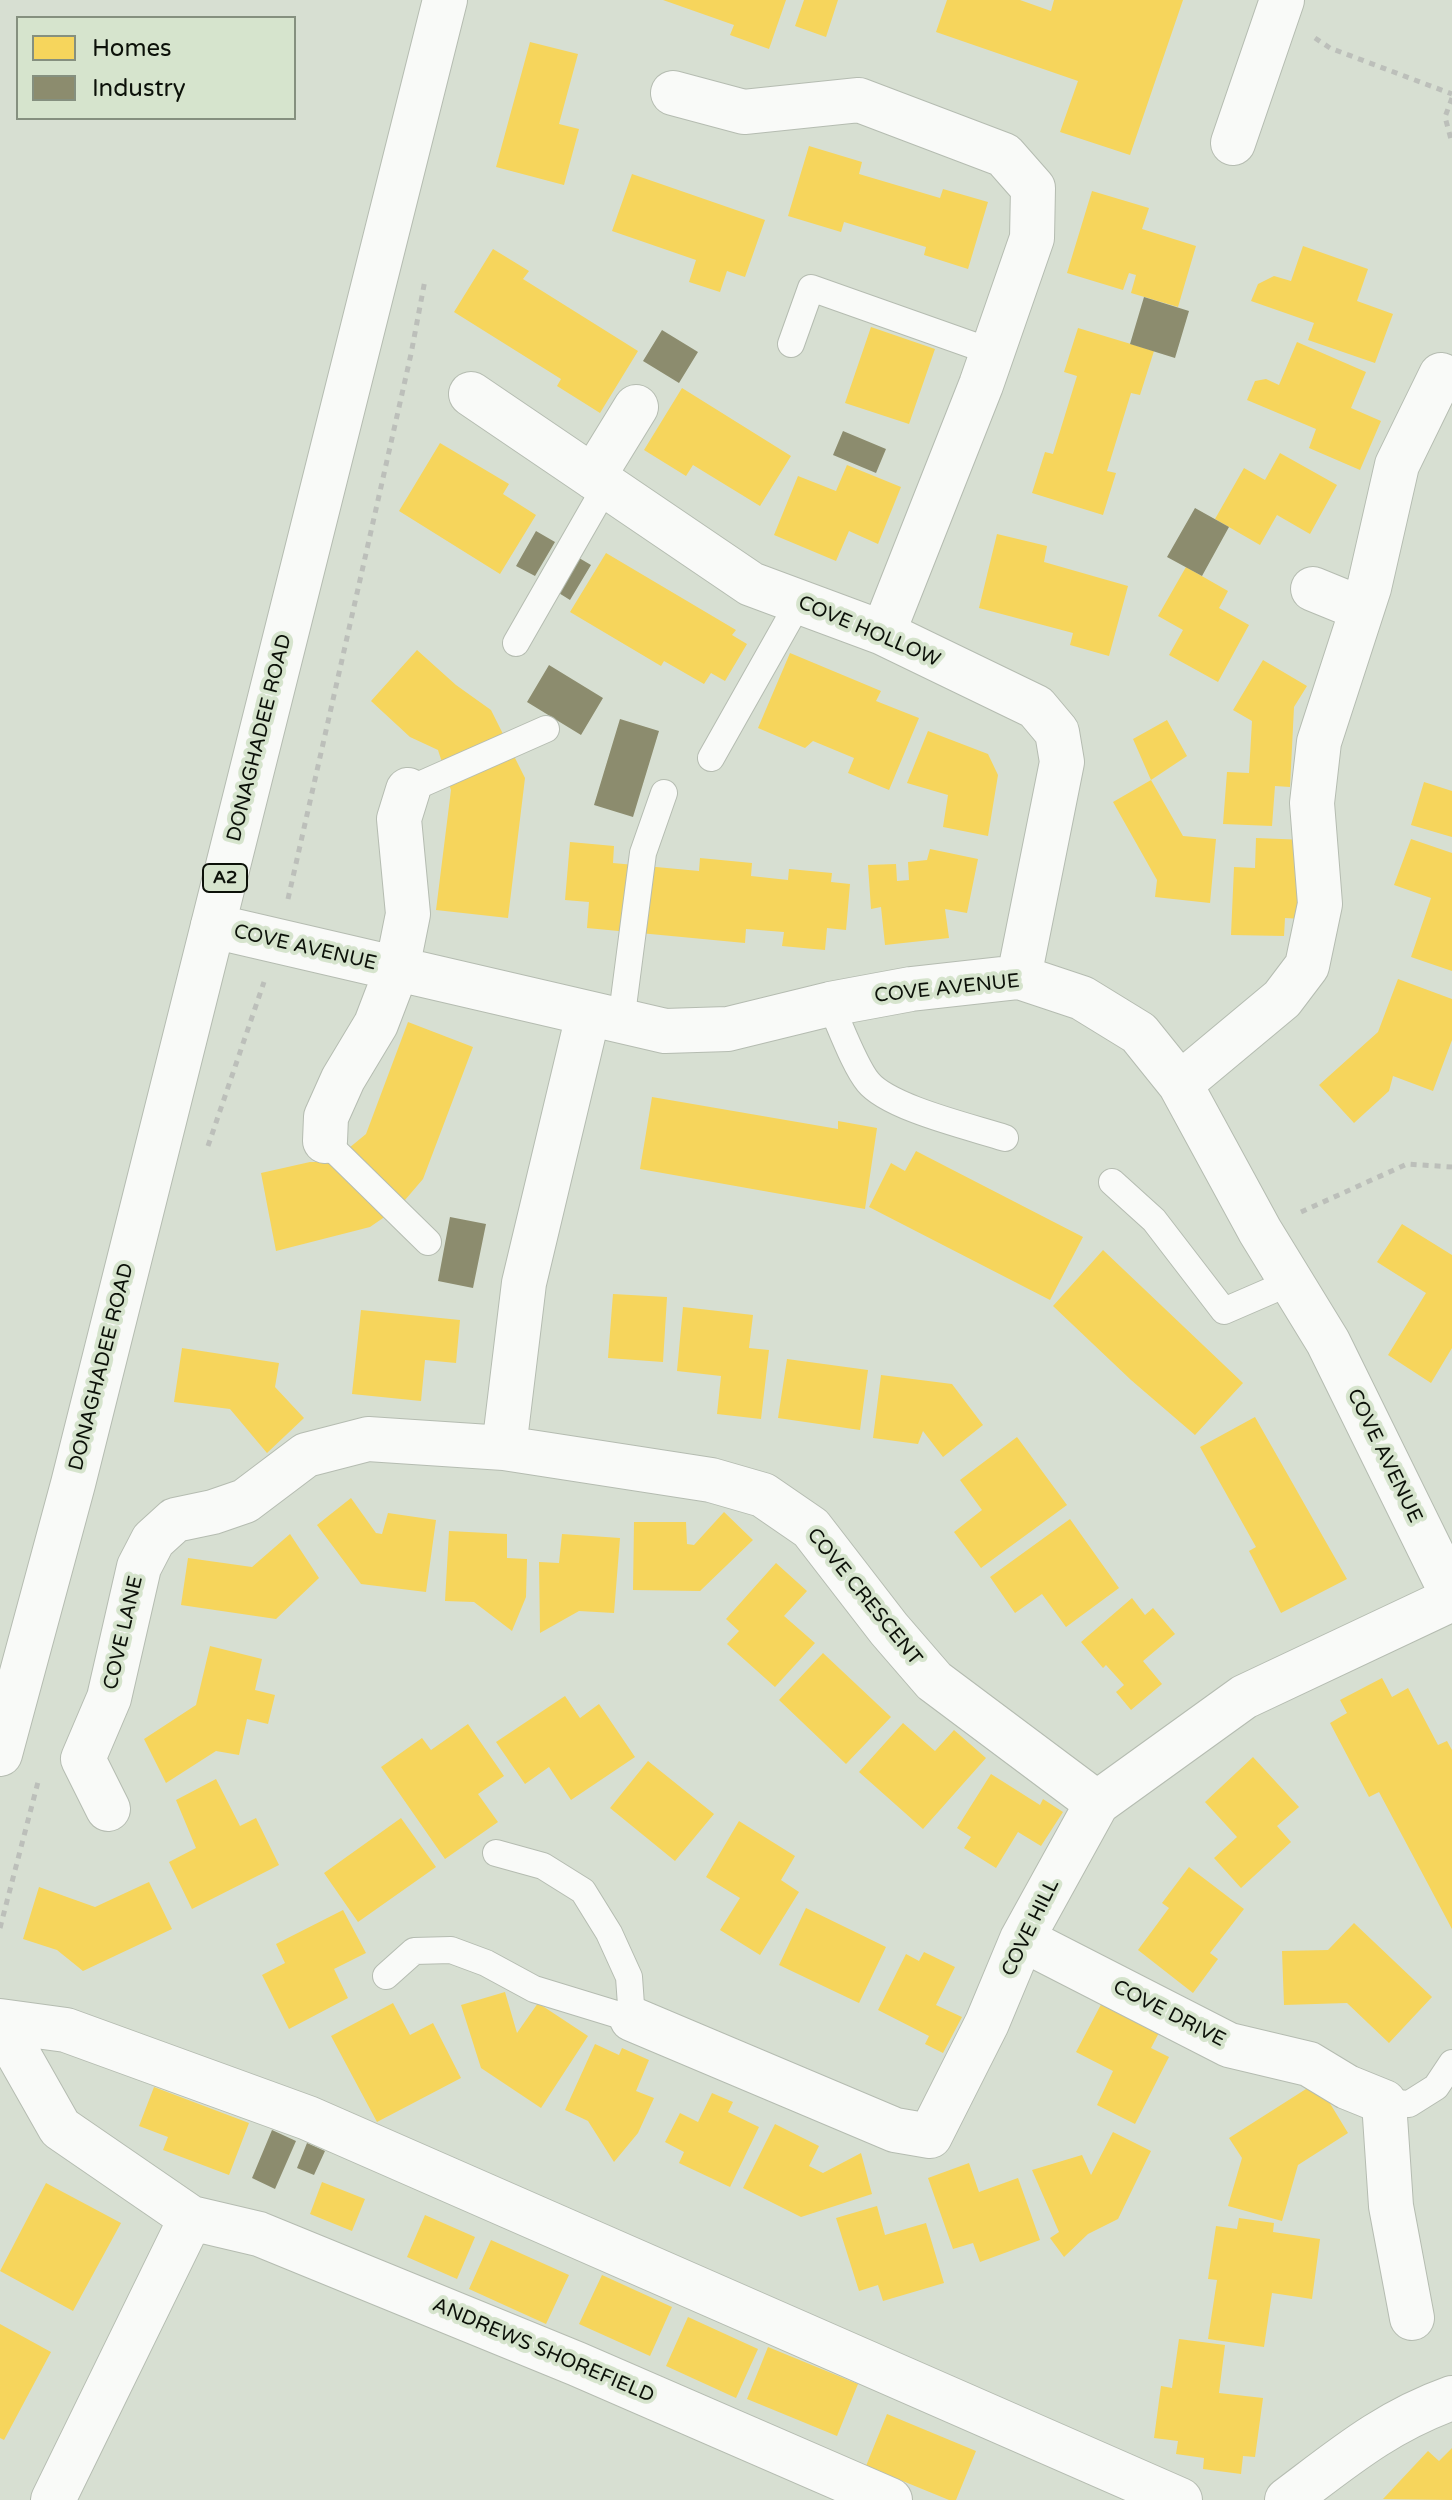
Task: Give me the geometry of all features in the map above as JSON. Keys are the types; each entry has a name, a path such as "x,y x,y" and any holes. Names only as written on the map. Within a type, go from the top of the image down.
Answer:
{"street":[{"name":"DONAGHADEE ROAD","path":"0,1754 77,1469 445,0"},
{"path":"1233,143 1280,6"},
{"path":"673,93 744,112 859,100 1004,155 1033,188 1032,238 992,352 883,633"},
{"path":"1180,1084 1282,999 1307,966 1320,904 1312,803 1319,742 1362,609 1397,465 1441,375"},
{"name":"COVE HOLLOW","path":"471,394 751,584 883,633 1036,707 1057,732 1062,762 1019,977"},
{"path":"599,482 636,407"},
{"path":"1313,589 1362,609"},
{"name":"COVE AVENUE","path":"325,1141 326,1117 343,1079 376,1024 397,969 408,914 399,819 408,790"},
{"name":"COVE AVENUE","path":"213,926 665,1031 728,1029 830,1004 911,989 1019,977 1082,998 1139,1033 1180,1084 1260,1231 1328,1342 1452,1597"},
{"path":"504,1448 524,1283 604,1018"},
{"name":"COVE LANE","path":"108,1809 83,1759 109,1698 139,1567 153,1540 175,1520 245,1501 306,1455 368,1439 504,1448"},
{"name":"COVE CRESCENT","path":"504,1448 711,1480 763,1495 811,1528 889,1629 934,1681 1097,1803"},
{"name":"COVE HILL","path":"632,2019 895,2130 930,2136 987,2023 1022,1939 1097,1803 1244,1697 1452,1597"},
{"name":"COVE DRIVE","path":"1022,1939 1229,2045 1309,2064 1347,2087 1384,2102"},
{"path":"0,2021 66,2030 308,2118 1180,2500"},
{"name":"ANDREWS SHOREFIELD","path":"0,2021 60,2128 191,2218 273,2240 577,2364 890,2500"},
{"path":"1384,2102 1391,2206 1412,2318"},
{"path":"53,2500 191,2218"},
{"path":"1287,2500 1366,2440 1413,2412 1452,2398"}],"lane":[{"path":"791,344 811,288 992,352"},
{"path":"516,643 599,482"},
{"path":"711,758 799,602"},
{"path":"408,790 546,729"},
{"path":"604,1018 643,853 664,793"},
{"path":"830,1004 866,1081 877,1091 900,1104 1005,1138"},
{"path":"325,1141 428,1242"},
{"path":"1112,1182 1154,1220 1224,1311 1291,1282"},
{"path":"386,1976 414,1951 451,1950 486,1963 534,1989 632,2019 629,1977 609,1933 583,1891 543,1866 496,1853"},
{"path":"1384,2102 1409,2104 1436,2087 1452,2063"}],"path":[{"path":"1280,6 1330,48 1452,96 1445,117 1452,143"},
{"path":"278,941 426,277"},
{"path":"1260,1231 1407,1164 1452,1167"}],"building: Homes":[{"path":"663,0 786,0 769,49 730,35 734,25"},
{"path":"804,0 838,0 826,37 795,26"},
{"path":"947,0 1020,0 1051,11 1054,0 1183,0 1130,155 1060,132 1078,81 936,32"},
{"path":"530,42 578,54 559,124 579,129 564,185 496,167"},
{"path":"809,146 862,162 859,174 940,198 943,189 988,202 968,269 924,255 926,247 844,222 841,232 788,216"},
{"path":"632,174 765,220 745,277 727,271 720,292 689,282 696,260 612,231"},
{"path":"1092,191 1149,208 1142,229 1196,246 1178,307 1131,293 1136,275 1129,273 1123,290 1067,273"},
{"path":"1303,246 1368,269 1357,301 1393,314 1375,363 1308,340 1314,323 1251,301 1258,284 1274,276 1291,281"},
{"path":"493,249 529,271 523,279 638,351 600,413 557,386 561,379 454,312"},
{"path":"871,327 935,349 909,424 845,403"},
{"path":"1078,328 1154,351 1140,395 1131,393 1107,471 1116,473 1103,515 1032,493 1045,452 1053,454 1077,376 1064,372"},
{"path":"1297,342 1366,372 1351,408 1381,421 1360,470 1309,448 1316,429 1247,400 1255,381 1266,379 1279,385"},
{"path":"682,388 791,456 760,506 693,465 686,476 644,450"},
{"path":"440,443 509,484 503,494 536,515 500,574 399,511"},
{"path":"1280,453 1337,485 1310,534 1277,515 1260,545 1215,519 1244,468 1265,480"},
{"path":"847,465 901,487 878,544 849,531 836,561 774,535 798,476 836,491"},
{"path":"997,534 1047,546 1044,562 1128,586 1109,656 1070,645 1073,633 979,608"},
{"path":"606,553 736,630 732,635 747,644 725,681 711,673 704,684 664,661 661,666 570,612"},
{"path":"1186,567 1228,591 1219,608 1249,625 1218,682 1169,655 1183,630 1158,616"},
{"path":"417,650 456,685 491,710 525,778 508,918 436,910 451,790 438,750 410,737 371,701"},
{"path":"790,653 881,691 876,701 919,718 889,790 848,773 854,758 813,741 805,748 758,728"},
{"path":"1263,660 1307,686 1294,707 1290,787 1275,786 1272,826 1223,824 1227,772 1249,773 1252,721 1233,710"},
{"path":"1167,720 1187,756 1151,780 1133,739"},
{"path":"928,731 988,754 998,775 988,836 943,827 948,795 907,783"},
{"path":"1151,780 1183,836 1216,839 1210,903 1155,897 1157,880 1113,802"},
{"path":"1424,782 1452,791 1452,837 1411,825"},
{"path":"1256,838 1306,840 1303,919 1285,918 1284,936 1231,935 1234,867 1255,868"},
{"path":"1411,839 1452,853 1452,971 1411,957 1431,898 1394,885"},
{"path":"570,842 614,846 613,863 699,871 700,858 752,863 751,876 788,880 789,869 832,873 831,882 850,884 846,930 827,928 825,950 782,946 784,932 746,929 745,943 587,928 589,902 565,900"},
{"path":"930,849 978,859 967,913 945,909 949,938 885,945 881,907 871,909 868,865 896,864 897,881 909,880 908,862 927,860"},
{"path":"1398,979 1452,999 1452,1040 1433,1091 1393,1076 1389,1091 1354,1123 1319,1085 1378,1032"},
{"path":"408,1022 473,1047 423,1179 399,1207 370,1227 276,1251 261,1173 310,1162 332,1162 366,1134"},
{"path":"652,1097 838,1129 838,1121 877,1128 865,1209 640,1169"},
{"path":"916,1151 1083,1237 1050,1300 869,1207 891,1163 905,1171"},
{"path":"1402,1224 1452,1255 1452,1348 1431,1383 1388,1355 1426,1293 1377,1262"},
{"path":"1103,1250 1243,1383 1195,1435 1053,1306"},
{"path":"613,1294 667,1297 663,1362 608,1358"},
{"path":"683,1307 753,1315 749,1348 769,1350 761,1419 717,1414 721,1376 677,1371"},
{"path":"361,1310 460,1320 456,1363 425,1360 421,1401 352,1394"},
{"path":"182,1348 279,1363 275,1387 304,1418 267,1453 230,1409 174,1402"},
{"path":"787,1359 868,1370 860,1430 778,1418"},
{"path":"881,1375 952,1384 983,1425 943,1457 923,1431 918,1444 873,1438"},
{"path":"1255,1417 1347,1579 1281,1613 1249,1551 1256,1547 1200,1447"},
{"path":"1017,1437 1067,1505 981,1568 954,1532 982,1510 960,1480"},
{"path":"351,1498 376,1533 382,1534 388,1513 436,1520 426,1592 361,1584 317,1525"},
{"path":"724,1512 753,1540 700,1591 633,1590 634,1522 686,1522 687,1544 694,1545"},
{"path":"1070,1519 1119,1588 1066,1627 1042,1594 1015,1613 990,1577"},
{"path":"449,1531 507,1534 507,1558 527,1559 526,1597 512,1631 474,1602 445,1601"},
{"path":"290,1534 319,1578 276,1619 181,1605 188,1558 252,1567"},
{"path":"562,1534 620,1538 614,1613 579,1611 540,1633 539,1562 559,1563"},
{"path":"776,1563 807,1591 784,1616 815,1643 775,1687 727,1644 739,1631 726,1619"},
{"path":"1132,1598 1145,1615 1153,1608 1175,1634 1143,1661 1162,1684 1131,1710 1116,1692 1124,1685 1106,1665 1103,1668 1081,1642"},
{"path":"210,1646 262,1659 255,1690 275,1695 268,1724 247,1719 239,1755 216,1751 166,1783 144,1739 196,1705"},
{"path":"823,1653 891,1717 846,1764 779,1700"},
{"path":"1382,1678 1392,1697 1408,1688 1438,1745 1447,1741 1452,1750 1452,1929 1379,1792 1369,1797 1330,1723 1347,1713 1340,1700"},
{"path":"565,1696 580,1718 599,1704 635,1757 571,1800 549,1767 525,1784 496,1742"},
{"path":"903,1723 935,1751 954,1730 986,1758 923,1829 859,1772"},
{"path":"468,1724 504,1776 478,1794 498,1822 445,1859 381,1767 422,1738 431,1750"},
{"path":"1253,1757 1299,1807 1277,1826 1291,1842 1241,1888 1214,1858 1237,1837 1205,1802"},
{"path":"648,1761 714,1814 675,1861 610,1808"},
{"path":"991,1774 1040,1805 1043,1799 1063,1812 1041,1846 1018,1832 996,1868 964,1848 971,1837 957,1828"},
{"path":"216,1779 240,1826 256,1818 279,1865 192,1909 169,1862 196,1848 176,1800"},
{"path":"401,1818 436,1867 358,1922 324,1873"},
{"path":"739,1821 795,1856 781,1880 799,1892 760,1955 720,1930 740,1898 706,1877"},
{"path":"1189,1867 1244,1909 1210,1953 1218,1959 1193,1993 1138,1950 1169,1908 1162,1903"},
{"path":"149,1882 172,1929 83,1971 57,1950 23,1939 39,1887 95,1907"},
{"path":"806,1908 886,1947 859,2003 779,1965"},
{"path":"343,1910 366,1953 334,1969 348,1998 289,2029 262,1975 285,1963 276,1944"},
{"path":"1354,1923 1432,1997 1389,2043 1347,2003 1284,2005 1282,1951 1328,1950"},
{"path":"924,1952 955,1967 936,2005 962,2017 943,2053 925,2044 929,2036 878,2010 906,1954 919,1961"},
{"path":"505,1992 517,2033 538,2003 588,2036 541,2108 481,2068 461,2005"},
{"path":"1106,1995 1163,2025 1151,2048 1169,2057 1135,2124 1097,2105 1113,2071 1076,2052"},
{"path":"393,2003 410,2035 433,2023 461,2078 377,2122 331,2036"},
{"path":"595,2044 619,2055 622,2048 649,2060 636,2091 654,2098 638,2133 614,2162 588,2121 565,2110"},
{"path":"1317,2082 1348,2133 1298,2165 1282,2221 1228,2206 1242,2158 1229,2138"},
{"path":"154,2087 249,2123 229,2175 163,2150 168,2137 139,2126"},
{"path":"712,2093 733,2102 728,2112 759,2127 730,2187 679,2163 684,2152 665,2142 680,2113 698,2122"},
{"path":"775,2124 819,2146 809,2166 823,2173 861,2153 872,2194 801,2217 743,2188"},
{"path":"1113,2132 1151,2151 1118,2219 1088,2234 1064,2257 1050,2238 1059,2232 1032,2170 1082,2155 1091,2175"},
{"path":"969,2163 979,2192 1018,2178 1040,2240 980,2262 973,2243 953,2249 928,2178"},
{"path":"322,2182 365,2199 352,2231 310,2214"},
{"path":"46,2183 121,2223 73,2311 0,2271"},
{"path":"877,2206 885,2235 926,2223 944,2283 883,2301 878,2285 859,2291 836,2218"},
{"path":"425,2215 475,2237 457,2279 407,2257"},
{"path":"1239,2218 1274,2223 1273,2232 1320,2239 1312,2299 1272,2293 1264,2347 1208,2339 1217,2280 1208,2279 1216,2226 1237,2229"},
{"path":"491,2240 569,2275 546,2324 469,2289"},
{"path":"602,2275 672,2307 650,2356 579,2324"},
{"path":"688,2317 758,2349 736,2398 666,2366"},
{"path":"0,2324 51,2352 4,2440 0,2438"},
{"path":"1179,2339 1225,2345 1219,2393 1263,2398 1255,2457 1243,2456 1241,2474 1203,2469 1204,2458 1176,2454 1178,2441 1154,2438 1161,2386 1172,2388"},
{"path":"768,2347 858,2384 837,2436 747,2399"},
{"path":"887,2414 976,2451 956,2500 949,2500 866,2466"},
{"path":"1452,2448 1452,2500 1383,2499 1428,2451 1439,2461"}],"building: Industry":[{"path":"1144,297 1189,311 1175,358 1130,344"},
{"path":"662,330 698,352 679,383 643,361"},
{"path":"843,431 886,449 876,473 833,455"},
{"path":"1195,508 1229,527 1202,576 1167,557"},
{"path":"536,531 555,542 535,576 516,566"},
{"path":"574,555 591,565 570,600 554,590"},
{"path":"549,665 603,698 581,735 527,702"},
{"path":"620,719 659,731 633,817 594,805"},
{"path":"450,1217 486,1224 473,1288 438,1281"},
{"path":"272,2130 296,2141 275,2189 252,2178"},
{"path":"307,2143 325,2151 314,2175 297,2168"}]}
